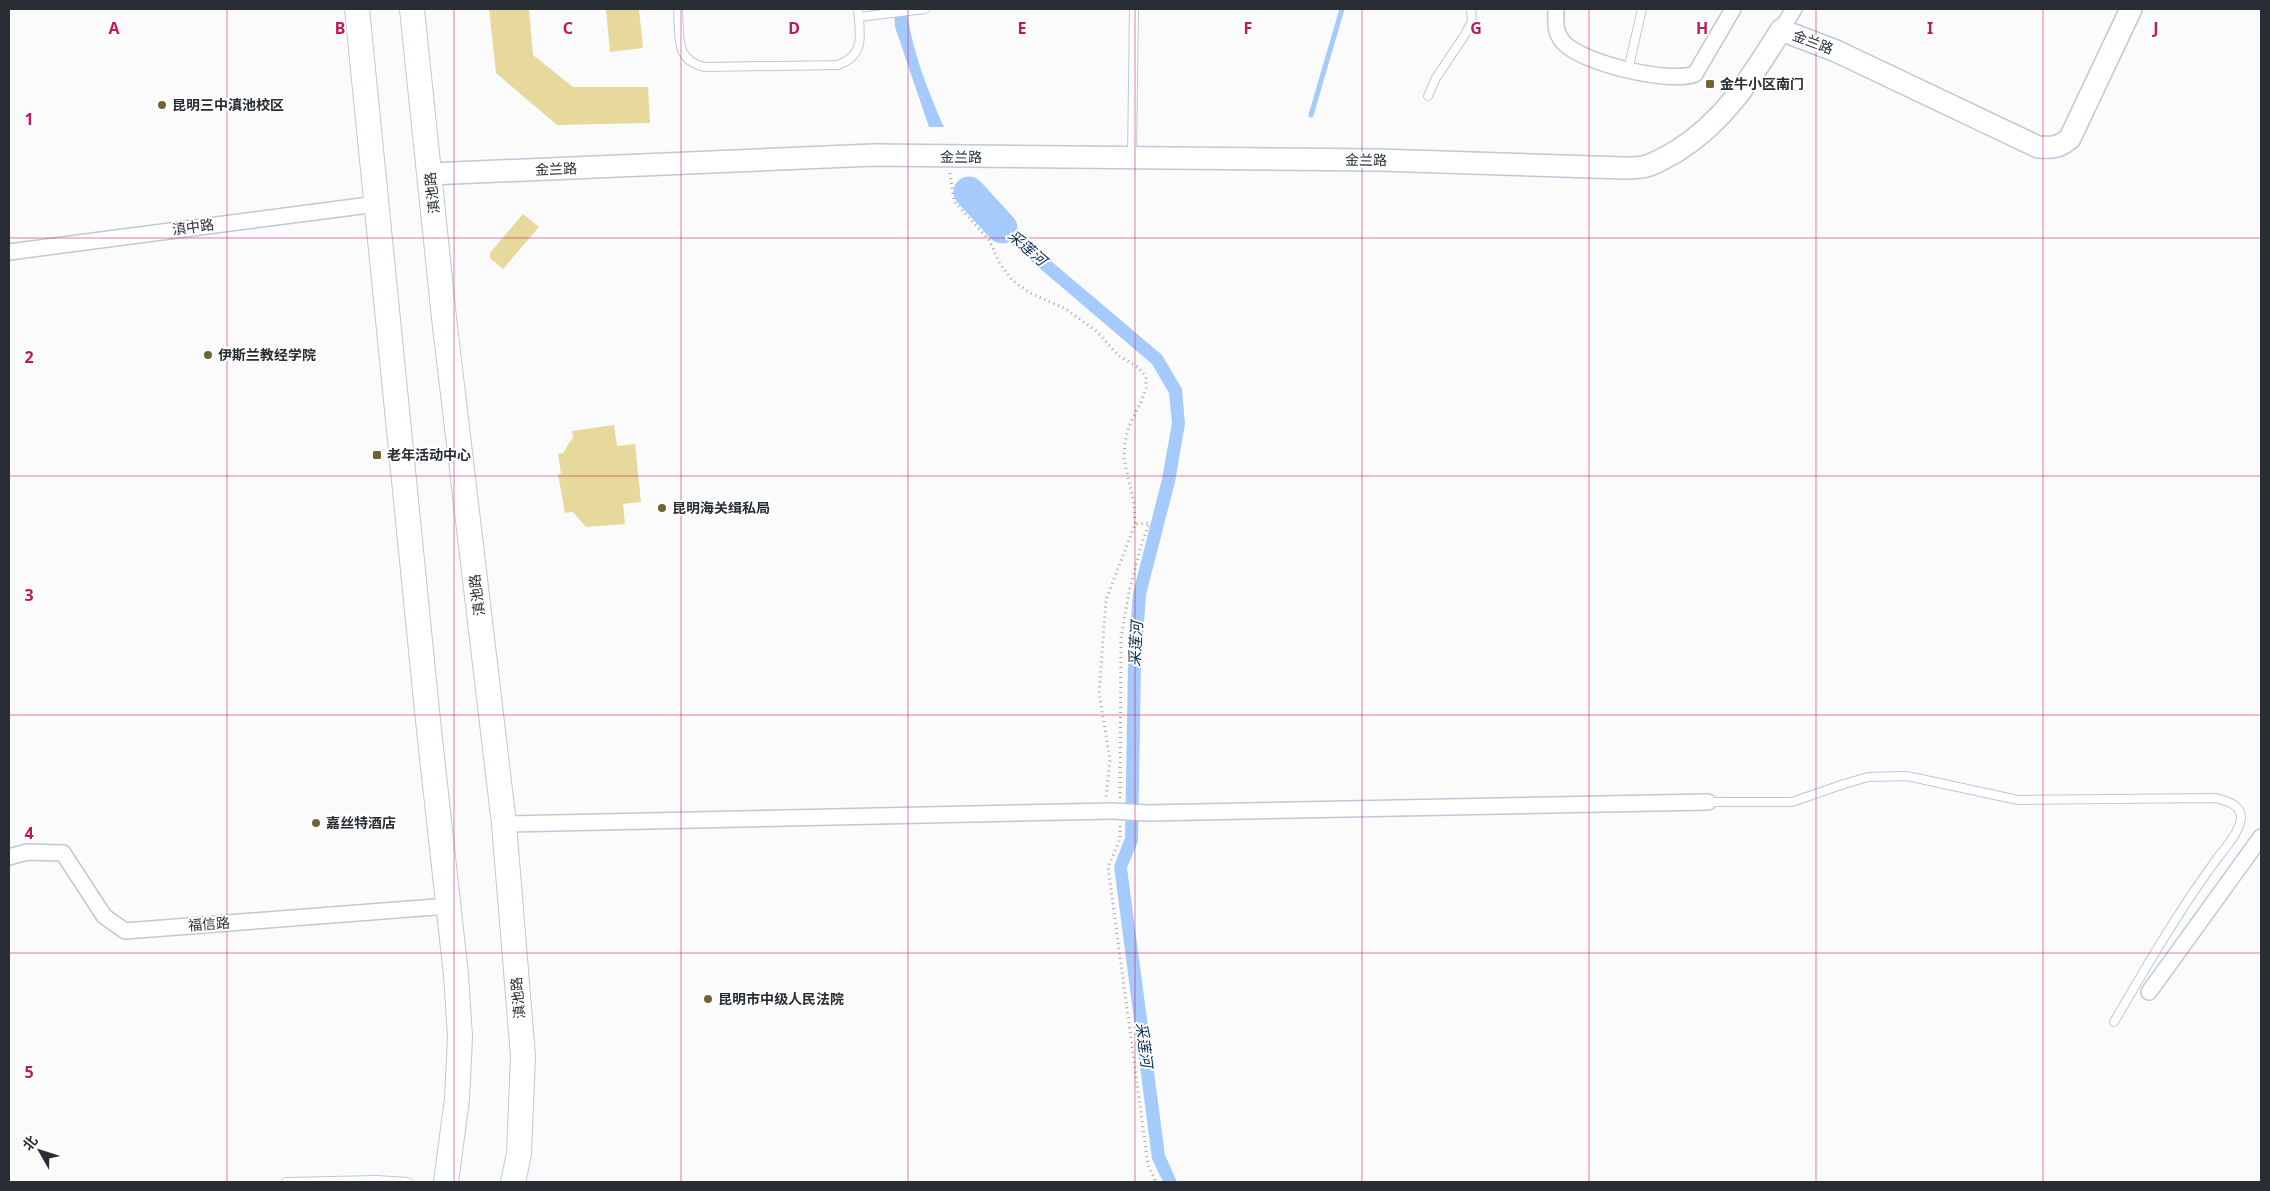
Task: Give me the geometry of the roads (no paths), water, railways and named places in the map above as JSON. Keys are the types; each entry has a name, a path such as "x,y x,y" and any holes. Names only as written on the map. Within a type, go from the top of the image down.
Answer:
{"main road":[{"path":"357,9 456,975 460,1036 457,1099 446,1182"},
{"name":"滇池路","path":"412,9 445,328 504,824 523,1056 519,1154 513,1182"}],"street":[{"path":"1556,9 1556,30 1562,41 1573,52 1641,75 1686,78 1695,74 1733,9"},
{"path":"1782,30 1794,9"},
{"name":"金兰路","path":"430,174 874,155 1378,160 1624,168 1646,166 1668,157 1698,138 1720,117 1750,80 1782,30 1836,51 2038,147 2054,148 2061,146 2070,138 2131,9"},
{"name":"滇中路","path":"9,252 377,204"},
{"path":"504,824 1114,811 1148,813 1708,802"},
{"path":"2149,992 2261,837"},
{"name":"福信路","path":"9,857 27,852 63,852 104,916 125,931 448,906"},
{"path":"442,1182 451,1152"}],"lane":[{"path":"678,9 684,56 693,65 705,67 838,65 850,61 858,51 860,39 858,9"},
{"path":"859,17 926,9"},
{"path":"1132,158 1134,9"},
{"path":"1428,96 1436,78 1466,33 1472,20 1471,9"},
{"path":"1550,9 1556,9"},
{"path":"1628,70 1642,9"},
{"path":"1708,802 1792,802 1868,777 1907,776 2018,800 2216,798 2230,802 2237,807 2241,817 2230,842 2184,904 2114,1022"},
{"path":"286,1182 377,1180 408,1182"}],"water":[{"path":"894,9 907,9 912,38 926,85 944,127 929,127 895,27"},
{"name":"采莲河","path":"981,196 993,211 1019,234 1162,355 1182,389 1185,424 1175,482 1146,595 1141,664 1138,841 1127,868 1165,1155 1177,1182 1163,1182 1152,1159 1114,866 1125,838 1128,663 1133,593 1162,479 1172,423 1169,393 1152,364 984,220 964,197"}],"waterway":[{"path":"1311,115 1342,9"},
{"name":"采莲河","path":"969,192 1002,228"}],"place":[{"name":"金牛小区南门","path":"1710,84"},
{"name":"昆明三中滇池校区","path":"162,105"},
{"name":"伊斯兰教经学院","path":"208,355"},
{"name":"老年活动中心","path":"377,455"},
{"name":"昆明海关缉私局","path":"662,508"},
{"name":"嘉丝特酒店","path":"316,823"},
{"name":"昆明市中级人民法院","path":"708,999"}]}
